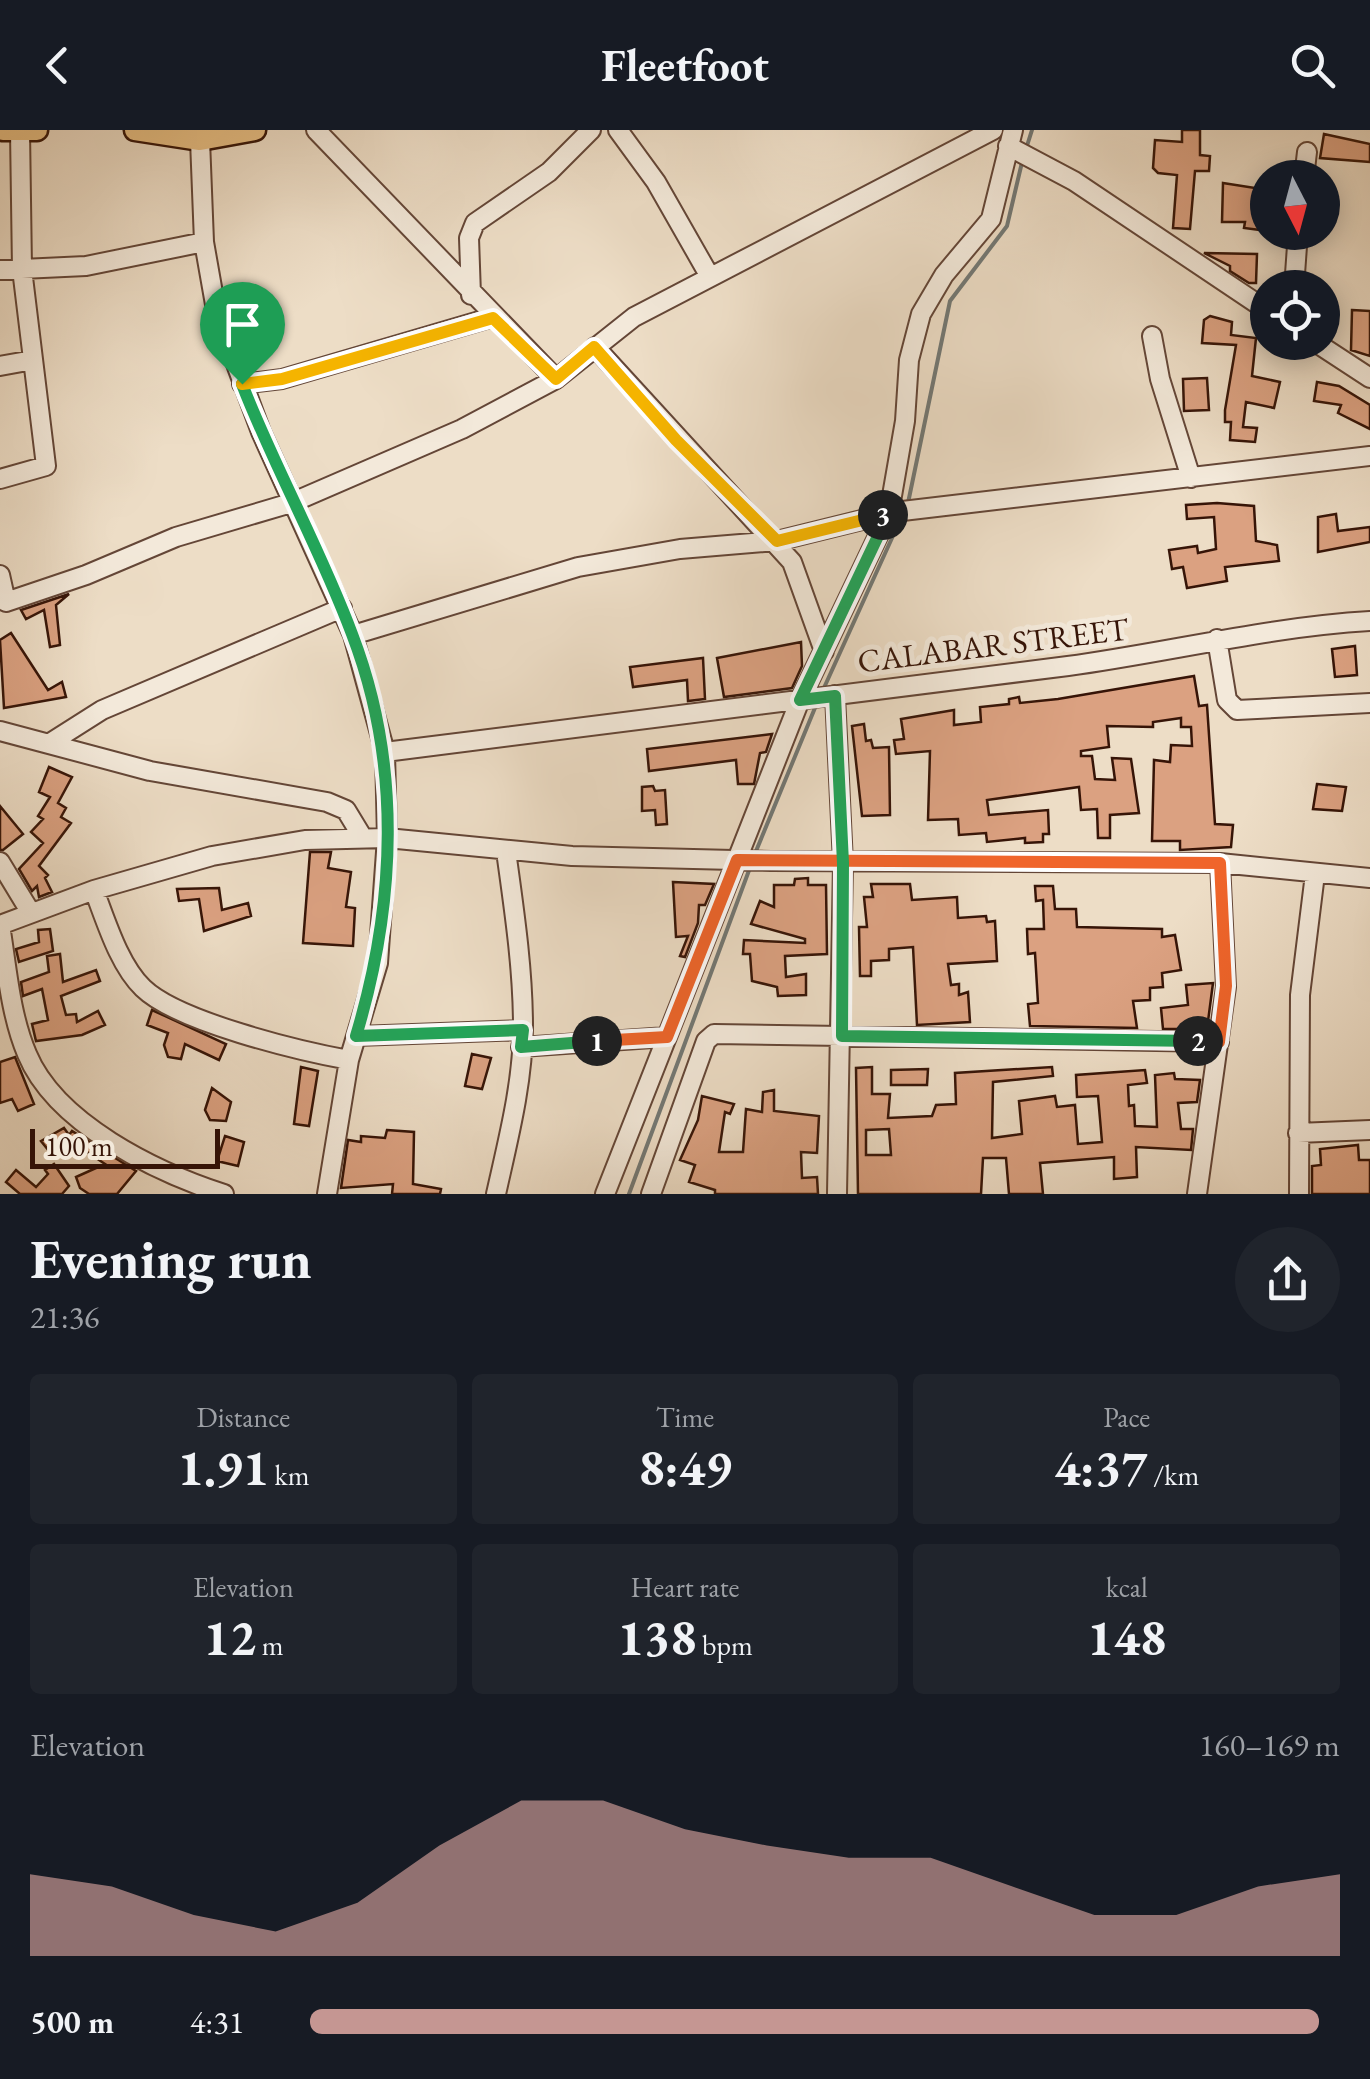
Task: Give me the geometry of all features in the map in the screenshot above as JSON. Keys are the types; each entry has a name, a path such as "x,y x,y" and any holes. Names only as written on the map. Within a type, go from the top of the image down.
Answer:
{"main road":[{"path":"4,130 38,130"},
{"path":"136,130 200,140 255,130"}],"street":[{"path":"316,130 493,318 556,379"},
{"path":"472,295 469,238 474,222 549,172 591,130"},
{"path":"618,130 656,182 709,275"},
{"path":"0,575 3,604 86,576 176,537 291,503 462,429 556,379 634,318 709,275 993,130"},
{"path":"0,479 40,471 46,466 22,269 20,131"},
{"path":"200,140 204,242 216,310 291,503 353,635 385,752 387,838 378,963 349,1060 327,1194"},
{"path":"604,1194 824,651 891,513 910,360 921,314 944,275 991,219 1016,146 1129,216 1250,299"},
{"path":"1306,160 1307,152"},
{"path":"0,270 86,266 204,242"},
{"path":"242,384 282,379 493,318"},
{"path":"1152,336 1160,380 1191,478"},
{"path":"594,347 676,440 777,541 792,562 824,651"},
{"path":"1340,359 1370,378"},
{"path":"0,366 33,360"},
{"path":"353,635 578,567 680,550 777,541 891,513 1370,456"},
{"path":"50,743 102,710 342,608"},
{"name":"CALABAR STREET","path":"385,752 1158,654 1293,626 1370,621"},
{"path":"1216,640 1227,700 1238,710 1370,703"},
{"path":"835,696 843,863 837,1194"},
{"path":"0,731 150,772 327,802 346,810 364,838"},
{"path":"224,1194 167,1176 90,1127 46,1086 28,1058 17,1027 0,925 94,890 212,856 305,840 387,838 506,851 843,863 979,858 1220,863 1370,878"},
{"path":"496,1194 514,1114 522,1038 506,851"},
{"path":"0,862 31,913"},
{"path":"1197,1194 1226,986 1220,863"},
{"path":"1299,1194 1300,995 1315,874"},
{"path":"94,890 116,945 143,989 200,1018 287,1049 349,1060"},
{"path":"356,1036 667,1037"},
{"path":"651,1194 709,1036 1219,1042"},
{"path":"1298,1132 1370,1130"},
{"path":"157,1194 167,1176"}],"building":[{"path":"1182,130 1200,130 1200,155 1210,156 1209,171 1195,171 1190,229 1173,228 1177,175 1158,173 1153,168 1155,140 1182,142"},
{"path":"1324,134 1370,144 1370,162 1320,158"},
{"path":"1223,183 1250,187 1250,229 1244,228 1245,222 1222,222"},
{"path":"1204,253 1257,254 1256,270 1250,270 1250,283 1230,271 1230,266"},
{"path":"1352,310 1370,311 1370,356 1351,350"},
{"path":"1210,316 1232,322 1231,335 1250,337 1252,376 1280,382 1274,408 1246,402 1243,427 1257,428 1255,442 1230,440 1231,422 1225,422 1225,410 1236,345 1202,343 1204,320"},
{"path":"1207,378 1209,410 1184,411 1183,379"},
{"path":"1317,382 1339,386 1370,405 1370,429 1338,413 1341,405 1314,401"},
{"path":"1186,505 1254,506 1256,541 1277,545 1279,561 1225,567 1227,581 1187,588 1183,567 1172,569 1169,550 1197,546 1198,553 1216,549 1214,517 1187,519"},
{"path":"1336,514 1338,531 1370,527 1370,542 1318,552 1318,517"},
{"path":"69,594 56,605 60,645 50,647 44,610 26,619 21,610"},
{"path":"11,633 48,690 62,682 66,697 4,708 0,640"},
{"path":"801,642 802,666 792,688 724,697 717,658"},
{"path":"1355,646 1357,675 1335,677 1332,649"},
{"path":"703,658 705,699 688,701 687,680 633,687 630,667"},
{"path":"1194,676 1199,706 1207,705 1215,824 1233,825 1231,847 1180,850 1180,841 1152,841 1154,760 1170,762 1171,745 1192,746 1191,727 1181,727 1181,718 1153,722 1153,727 1107,726 1109,747 1081,751 1081,756 1092,756 1095,779 1115,780 1112,758 1131,759 1139,813 1110,815 1110,838 1098,838 1097,809 1081,810 1079,787 987,800 989,815 1048,810 1049,834 1043,834 1043,842 1025,843 1025,838 987,842 986,833 959,835 958,819 928,820 930,751 896,754 894,740 904,739 901,719 954,710 954,725 981,722 980,707 1009,704 1009,699 1019,697 1020,703 1058,699"},
{"path":"864,724 866,741 871,740 873,748 889,747 890,815 862,816 852,726"},
{"path":"772,734 766,752 760,753 754,784 738,784 736,760 649,771 647,749"},
{"path":"49,767 72,777 58,803 66,808 61,817 71,823 39,866 48,875 45,878 52,892 39,897 37,886 32,891 19,869 43,843 31,832 43,819 38,816 50,797 39,792"},
{"path":"1317,784 1346,787 1342,811 1313,809"},
{"path":"653,786 655,791 665,790 667,824 656,825 655,810 642,811 642,787"},
{"path":"0,806 23,834 3,850 0,850"},
{"path":"310,852 331,852 328,868 351,872 346,907 355,908 353,946 303,943"},
{"path":"808,878 808,885 826,885 827,954 785,956 786,977 806,974 806,995 778,996 777,987 752,981 750,954 743,954 744,940 805,943 805,939 751,924 760,901 774,907 774,885 794,885 795,879"},
{"path":"673,882 714,884 705,905 699,905 698,923 685,957 680,956 688,936 676,937"},
{"path":"871,884 910,884 912,900 957,897 958,918 986,916 987,922 995,921 997,961 948,964 951,985 959,984 959,995 968,992 970,1022 917,1025 913,947 889,949 889,960 871,961 871,976 860,976 859,927 867,927 864,897 873,897"},
{"path":"1035,886 1053,886 1055,909 1076,909 1077,927 1162,929 1162,937 1175,935 1181,970 1162,973 1163,987 1150,988 1150,1000 1133,1001 1137,1028 1030,1026 1028,1004 1038,1003 1035,953 1028,954 1027,929 1044,929 1043,900 1036,901"},
{"path":"219,888 222,910 248,903 251,916 204,931 199,899 179,901 177,889"},
{"path":"50,929 53,951 19,962 16,949 39,942 38,930"},
{"path":"60,954 63,982 96,970 100,981 61,996 66,1015 76,1014 77,1022 98,1011 105,1025 82,1035 36,1041 32,1024 48,1020 42,989 23,996 21,982 49,972 47,956"},
{"path":"1213,983 1207,1029 1163,1029 1161,1008 1188,1005 1186,985"},
{"path":"152,1010 226,1044 219,1060 185,1044 181,1059 168,1057 164,1045 168,1033 147,1025"},
{"path":"472,1054 491,1058 482,1089 465,1086"},
{"path":"15,1057 34,1104 18,1111 12,1099 0,1103 0,1062"},
{"path":"301,1067 318,1071 309,1126 294,1124"},
{"path":"872,1067 872,1094 890,1094 888,1118 932,1116 936,1105 956,1104 955,1073 1052,1067 1053,1076 993,1082 992,1138 1022,1134 1019,1101 1055,1096 1057,1107 1075,1105 1078,1144 1102,1142 1098,1096 1077,1097 1076,1075 1145,1070 1147,1083 1128,1085 1129,1106 1134,1105 1135,1126 1157,1127 1155,1075 1174,1073 1175,1079 1200,1080 1197,1102 1178,1103 1181,1129 1193,1129 1191,1150 1136,1147 1137,1177 1114,1179 1114,1157 1040,1163 1043,1194 1009,1194 1006,1158 983,1158 981,1194 858,1194 856,1068","holes":["889,1129 891,1155 866,1155 866,1130"]},
{"path":"928,1069 927,1085 891,1085 891,1070"},
{"path":"212,1088 231,1102 226,1121 210,1120 205,1110"},
{"path":"774,1090 774,1111 819,1116 817,1153 801,1152 802,1178 817,1177 818,1194 715,1194 715,1190 689,1182 695,1165 680,1160 698,1120 702,1096 734,1104 730,1114 725,1112 719,1152 743,1152 746,1109 762,1112 763,1092"},
{"path":"64,1128 69,1135 72,1131 136,1171 117,1194 89,1194 80,1188 76,1177 105,1164 75,1144 53,1156 41,1141"},
{"path":"387,1130 414,1132 413,1184 441,1189 440,1194 392,1194 393,1184 341,1188 348,1140 361,1142 361,1136 385,1138"},
{"path":"225,1136 244,1142 238,1166 217,1161"},
{"path":"1358,1145 1359,1160 1370,1160 1370,1194 1312,1194 1312,1166 1321,1165 1320,1149"},
{"path":"54,1164 69,1186 62,1194 20,1194 6,1182 16,1170 36,1187 48,1174 45,1170"}],"waterway":[{"path":"1026,149 1032,130"},
{"path":"908,503 950,301 1007,226 1023,158"},
{"path":"823,690 902,516"},
{"path":"754,856 817,703"},
{"path":"629,1194 751,865"}],"route":[{"path":"242,384 282,379 493,318 556,379 594,347 676,440 777,541 889,513 800,700 835,696 843,863 842,1036 1219,1042 1226,986 1220,863 979,858 843,863 737,860 667,1037 521,1047 523,1030 356,1036 378,963 387,838 385,752 353,635 291,503 242,384"}]}
